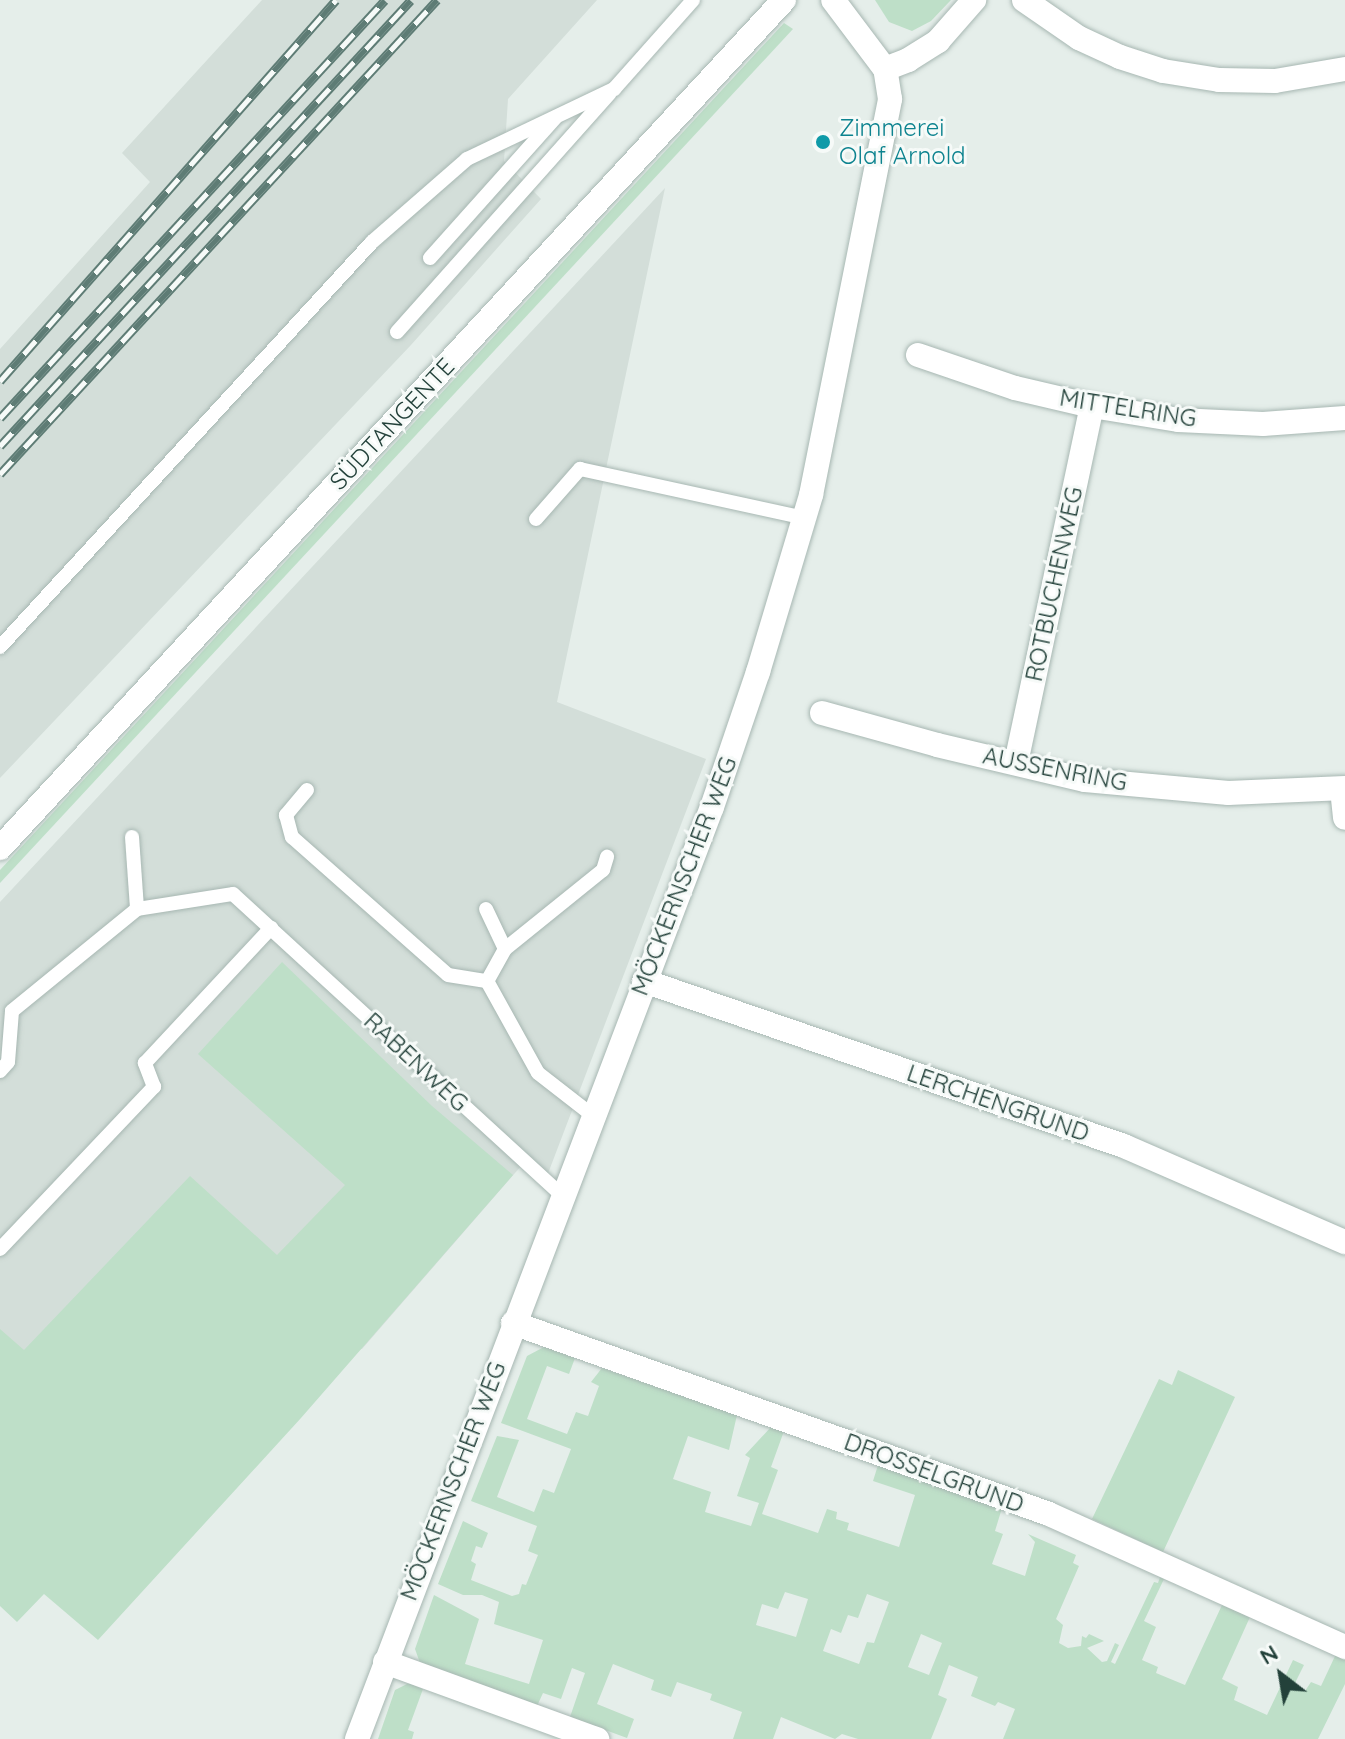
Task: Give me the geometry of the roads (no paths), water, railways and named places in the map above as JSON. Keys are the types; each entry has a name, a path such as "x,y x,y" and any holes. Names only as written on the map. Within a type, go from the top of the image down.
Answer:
{"street":[{"name":"SÜDTANGENTE","path":"0,848 784,0"},
{"path":"833,0 885,69 908,60 938,41 974,0"},
{"path":"1024,0 1079,38 1120,57 1163,71 1219,80 1275,81 1345,69"},
{"name":"MÖCKERNSCHER WEG","path":"357,1739 561,1195 717,792 758,672 804,518 887,131 890,99 885,69"},
{"name":"MITTELRING","path":"918,355 1015,388 1092,406 1178,420 1234,422 1345,418"},
{"name":"ROTBUCHENWEG","path":"1016,763 1092,406"},
{"name":"AUSSENRING","path":"822,713 1085,780 1228,793 1344,789 1345,818"},
{"name":"LERCHENGRUND","path":"644,981 1124,1146 1345,1242"},
{"name":"DROSSELGRUND","path":"513,1323 1049,1514 1345,1647"},
{"path":"385,1662 597,1739"}],"lane":[{"path":"397,332 535,182 693,0"},
{"path":"0,647 372,242 467,159 614,89"},
{"path":"430,258 558,115"},
{"path":"536,519 580,469 804,518"},
{"path":"307,790 286,815 292,837 448,975 487,981"},
{"path":"0,1071 8,1062 6,1011 137,909 132,837"},
{"path":"487,981 505,949 603,870 607,857"},
{"name":"RABENWEG","path":"137,909 233,894 561,1195"},
{"path":"486,909 505,949"},
{"path":"0,1249 154,1087 145,1063 271,928"},
{"path":"487,981 538,1073 592,1115"}],"railway":[{"path":"0,381 336,0"},
{"path":"0,418 385,0"},
{"path":"0,446 411,0"},
{"path":"0,474 437,0"}],"place":[{"name":"Zimmerei Olaf Arnold","path":"823,142"}]}
